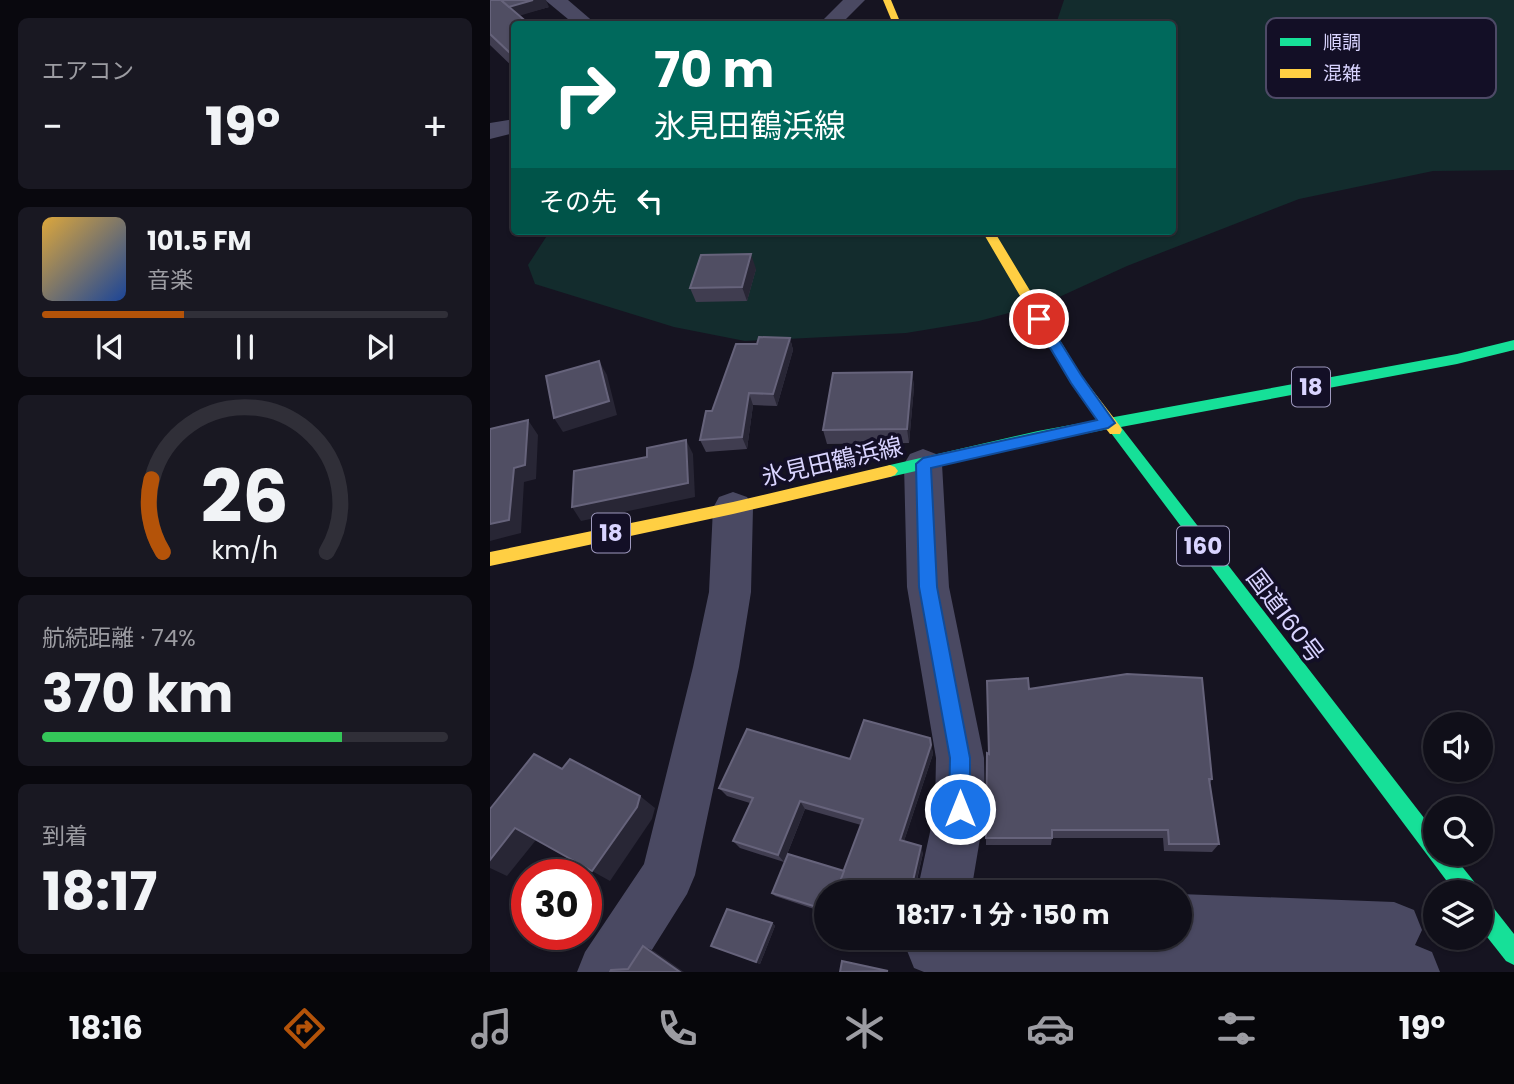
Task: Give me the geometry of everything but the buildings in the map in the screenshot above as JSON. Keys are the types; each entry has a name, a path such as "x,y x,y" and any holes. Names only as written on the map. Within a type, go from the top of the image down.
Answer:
{"main road":[{"path":"887,0 896,21"},
{"name":"国道160号","path":"990,235 1076,379 1423,833"},
{"name":"氷見田鶴浜線","path":"490,559 733,508 1108,423 1457,359 1514,345"},
{"path":"1447,866 1459,880"},
{"path":"1493,926 1514,953"}],"street":[{"path":"555,0 582,21"},
{"path":"832,21 855,0"},
{"path":"490,131 511,127"},
{"path":"923,464 928,587 960,758 960,809 946,880"},
{"path":"605,972 668,875 716,667 730,592 733,508"},
{"path":"1192,924 1403,951"},
{"path":"1192,949 1403,951"},
{"path":"933,953 1042,950"}],"green space":[{"path":"1064,0 1514,0 1514,170 1433,171 1299,199 1127,266 1046,303 979,321 906,333 745,341 674,327 535,284 528,265 547,235 1176,235 1176,21 1057,21"}],"traffic: fast":[{"path":"890,471 1038,437 1457,359 1514,345"},
{"path":"1115,430 1423,833"},
{"path":"1447,866 1459,880"},
{"path":"1493,926 1514,953"}],"traffic: slow":[{"path":"887,0 896,21"},
{"path":"990,235 1076,379 1115,430"},
{"path":"490,559 733,508 890,471"}],"route":[{"path":"960,809 960,758 928,587 923,464 1108,423 1076,379 1039,319"}]}
